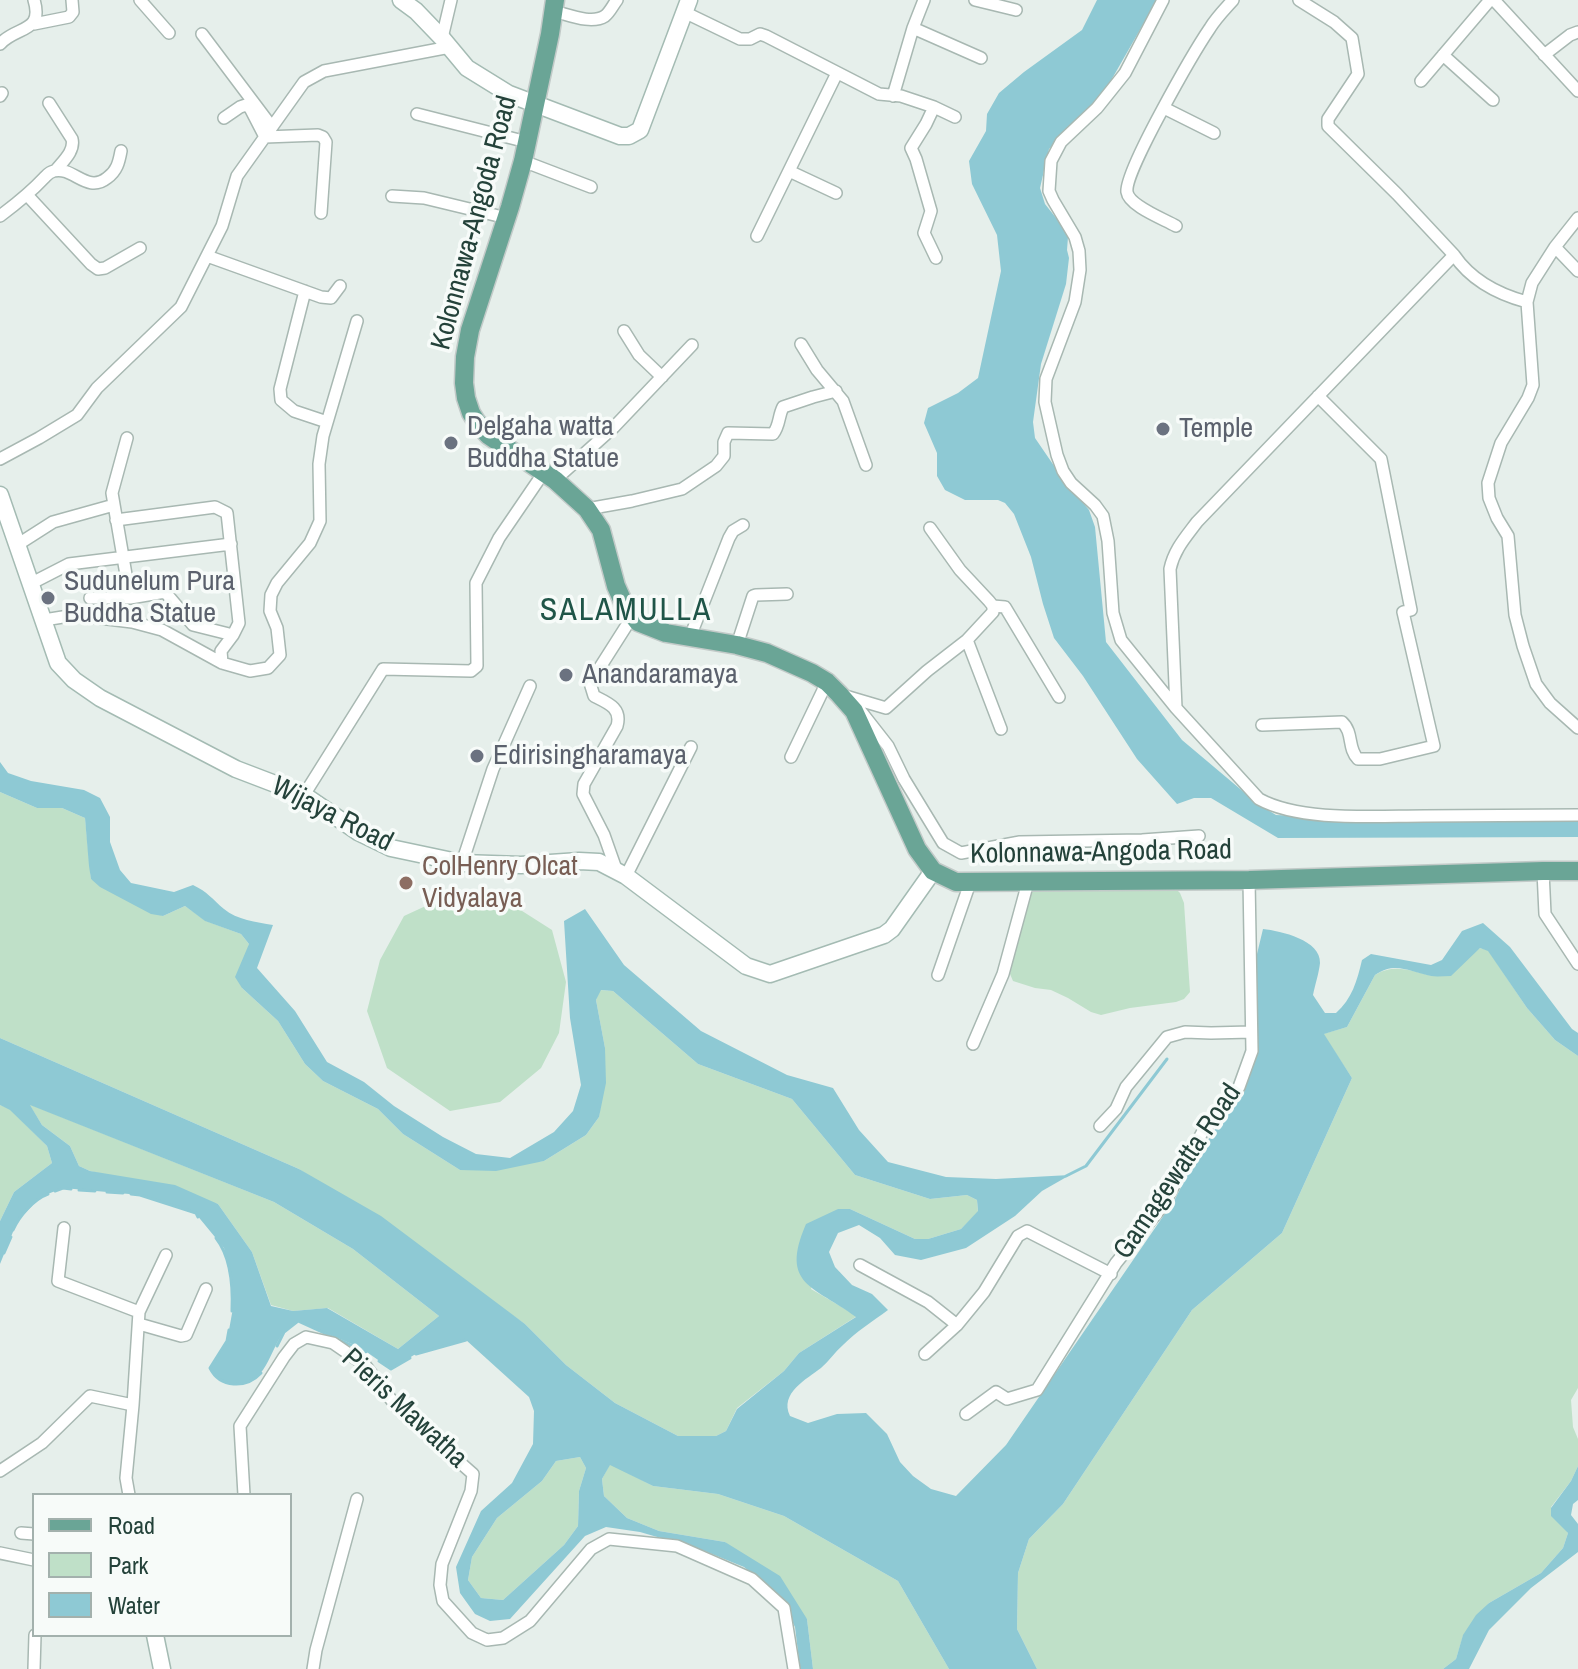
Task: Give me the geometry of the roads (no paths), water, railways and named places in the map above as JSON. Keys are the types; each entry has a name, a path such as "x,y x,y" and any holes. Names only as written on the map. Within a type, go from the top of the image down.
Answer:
{"main road":[{"name":"Kolonnawa-Angoda Road","path":"554,5 523,161 470,330 465,357 466,398 471,413 482,428 549,476 587,509 601,530 616,586 632,617 646,627 767,653 791,662 838,691 854,711 917,849 933,871 956,882 1249,880 1578,871"}],"street":[{"path":"34,0 34,24"},
{"path":"0,44 34,24 69,17 73,12 72,0"},
{"path":"140,0 169,33"},
{"path":"401,0 416,11 467,68 509,94 620,136 629,136 640,130 686,6 740,39 750,39 760,34 766,36 879,94 934,107 955,117"},
{"path":"446,42 451,0"},
{"path":"554,5 588,19 608,14 617,0"},
{"path":"893,96 924,0"},
{"path":"975,0 1016,10"},
{"path":"1163,0 1125,73 1097,108 1061,142 1051,161 1049,191 1075,237 1080,270 1075,302 1044,392 1063,471 1103,516 1108,541 1113,613 1121,640 1176,708 1259,799 1314,814 1578,815"},
{"path":"1176,226 1133,203 1127,192 1137,160 1187,65 1212,25 1233,0"},
{"path":"1299,0 1334,22 1352,38 1358,74 1328,119 1328,126 1397,194 1461,265 1487,287 1527,302"},
{"path":"1421,81 1492,0 1578,91"},
{"path":"913,28 981,58"},
{"path":"1544,55 1578,32"},
{"path":"202,34 268,132"},
{"path":"0,459 77,415 97,388 181,307 222,226 237,176 304,82 324,71 446,42"},
{"path":"1443,55 1493,100"},
{"path":"757,236 837,73"},
{"path":"0,216 56,170 71,150 72,139 49,103"},
{"path":"224,118 246,105 268,132 323,137 326,142 321,213"},
{"path":"934,107 911,148 931,211 924,233 936,258"},
{"path":"1164,108 1214,133"},
{"path":"417,114 527,142"},
{"path":"56,170 95,184 107,179 118,167 121,151"},
{"path":"523,161 591,187"},
{"path":"789,171 836,193"},
{"path":"28,196 98,269 140,248"},
{"path":"392,196 424,198 507,218"},
{"path":"1578,218 1532,283 1527,302 1533,385 1501,443 1488,483 1489,498 1511,545 1515,615 1536,684 1550,703 1578,728"},
{"path":"1555,247 1578,271"},
{"path":"1176,708 1170,569 1177,547 1197,522 1454,255"},
{"path":"207,256 321,297 331,298 340,286"},
{"path":"305,291 280,389 281,400 294,411 327,422"},
{"path":"44,620 75,615 132,622 162,630 222,663 250,671 268,668 280,655 277,628 270,611 271,595 277,583 310,543 320,521 319,464 327,422 357,321"},
{"path":"624,331 639,355 662,377"},
{"path":"801,344 817,370 843,401 866,465"},
{"path":"304,795 383,669 471,671 477,666 476,583 499,538 549,476 614,427 692,345"},
{"path":"587,509 682,489 716,466 724,456 728,433 773,434 779,426 783,407 836,391"},
{"path":"1262,725 1342,722 1349,728 1353,753 1358,759 1380,759 1434,746 1403,612 1411,610 1381,459 1318,396"},
{"path":"127,438 112,493 130,598"},
{"name":"Wijaya Road","path":"0,495 58,663 74,680 100,698 236,769 304,795 358,832 391,848 462,863 521,865 599,862 621,872 746,966 770,974 884,935 892,929 933,871"},
{"path":"17,545 53,522 114,505"},
{"path":"116,520 215,507 227,513 239,623 221,651 222,663"},
{"path":"690,637 729,538 733,531 743,525"},
{"path":"930,528 960,570 993,606 1005,607 1059,697"},
{"path":"30,584 69,564 231,544"},
{"path":"90,598 130,598 165,592 193,625 233,635"},
{"path":"737,645 753,596 787,594"},
{"path":"838,691 886,708 967,640 990,616 993,606"},
{"path":"621,872 583,794 584,784 619,719 613,706 594,696 590,683 632,617"},
{"path":"967,640 1001,729"},
{"path":"462,863 493,769 530,686"},
{"path":"791,757 838,691"},
{"path":"838,691 888,746 943,843 961,853 1020,842 1199,836"},
{"path":"621,872 691,747"},
{"path":"1543,871 1545,914 1578,964"},
{"name":"Gamagewatta Road","path":"966,1414 996,1392 1007,1399 1037,1390 1116,1263 1164,1204 1203,1131 1239,1087 1252,1051 1249,880"},
{"path":"973,1044 1003,974 1028,882"},
{"path":"938,975 970,883"},
{"path":"1100,1126 1116,1109 1126,1087 1167,1037 1185,1032 1251,1032"},
{"path":"64,1228 58,1281 139,1318 181,1336 186,1335 206,1289"},
{"name":"Gamagewatta Road","path":"925,1354 957,1325 984,1292 1018,1236 1027,1231 1111,1274"},
{"path":"129,1493 126,1478 139,1318 166,1255"},
{"path":"860,1265 928,1302 957,1325"},
{"name":"Pieris Mawatha","path":"244,1493 240,1426 294,1344 306,1337 333,1343 365,1365 396,1406 473,1474 471,1491 442,1564 440,1585 443,1601 472,1633 487,1640 503,1638 530,1621 591,1549 609,1539 677,1546 752,1579 784,1608 794,1669"},
{"path":"0,1471 42,1443 90,1396 133,1405"},
{"path":"313,1669 357,1499"},
{"path":"21,1533 32,1534"},
{"path":"0,1553 32,1560"},
{"path":"34,1669 35,1637"},
{"path":"155,1637 162,1669"}],"water":[{"path":"1097,0 1157,0 1097,105 1049,149 1040,188 1045,204 1068,237 1069,258 1066,284 1041,364 1033,422 1035,438 1089,510 1095,527 1106,642 1182,740 1258,804 1276,815 1578,819 1578,837 1278,838 1211,798 1194,798 1177,804 1137,759 1083,676 1054,638 1031,557 1014,514 998,500 965,500 945,490 937,476 937,453 924,423 928,408 958,393 978,378 1001,271 997,235 972,184 969,161 986,131 987,114 999,93 1082,30"},
{"path":"0,762 8,773 31,781 84,790 100,798 110,817 110,842 120,870 131,883 174,892 193,885 235,916 273,925 257,968 295,1011 327,1062 364,1082 394,1106 443,1137 476,1154 510,1158 554,1132 573,1111 581,1085 570,1018 564,921 585,909 624,965 701,1031 787,1075 833,1088 859,1130 888,1162 946,1177 996,1179 1070,1175 1042,1191 1015,1216 966,1248 921,1260 895,1255 880,1238 859,1225 838,1233 829,1252 835,1267 852,1285 872,1294 888,1310 853,1336 796,1388 788,1400 790,1416 808,1423 837,1414 866,1413 887,1434 900,1462 913,1476 931,1489 956,1496 1006,1445 1175,1199 1195,1160 1225,1114 1243,1095 1252,1069 1256,1034 1257,954 1263,929 1299,938 1314,948 1320,963 1313,995 1325,1013 1336,1013 1353,989 1362,960 1371,954 1431,965 1442,960 1462,931 1483,923 1510,947 1578,1033 1578,1056 1555,1040 1527,1008 1488,951 1480,948 1451,976 1431,976 1396,968 1375,975 1347,1027 1324,1034 1352,1078 1282,1233 1192,1310 1063,1504 1029,1539 1018,1573 1017,1629 1037,1669 949,1669 898,1581 784,1516 718,1494 653,1486 610,1465 602,1479 604,1496 627,1518 659,1531 725,1542 780,1576 807,1619 813,1669 800,1669 795,1627 780,1598 744,1567 702,1550 640,1532 606,1527 585,1536 510,1619 490,1621 475,1614 460,1593 456,1567 481,1511 512,1483 533,1444 534,1411 529,1397 466,1340 414,1355 391,1369 361,1348 298,1321 283,1333 258,1377 241,1384 223,1381 210,1368 227,1341 233,1308 224,1248 196,1214 140,1195 63,1188 40,1197 17,1222 0,1264 0,1221 14,1192 52,1163 47,1146 10,1110 0,1105 0,1038 299,1169 381,1216 525,1324 566,1365 615,1403 678,1436 716,1436 726,1431 737,1409 784,1371 799,1353 856,1317 815,1290 799,1272 799,1245 806,1224 838,1209 850,1209 915,1239 928,1239 961,1229 978,1211 977,1200 967,1195 930,1199 855,1175 792,1099 698,1064 613,991 601,990 596,1000 605,1048 606,1083 599,1117 586,1135 544,1161 496,1171 460,1170 403,1134 378,1109 323,1081 305,1064 278,1021 242,988 235,977 249,944 241,934 205,921 185,906 163,916 151,914 100,887 91,879 85,818 62,808 37,808 0,792","holes":["30,1105 274,1202 353,1249 439,1316 398,1349 327,1308 293,1311 271,1306 252,1252 218,1204 175,1185 90,1171 79,1166 70,1146 42,1125","580,1457 586,1468 579,1491 578,1526 564,1545 503,1600 481,1598 468,1580 472,1557 497,1518 542,1481 556,1461"]},
{"path":"1578,1466 1578,1500 1573,1504 1571,1515 1578,1524 1578,1552 1531,1588 1489,1630 1469,1669 1443,1669 1456,1659 1463,1635 1476,1615 1489,1603 1541,1573 1563,1548 1568,1533 1551,1516 1551,1508"}],"waterway":[{"path":"1066,1176 1086,1166 1167,1059"},
{"path":"55,1191 71,1189"},
{"path":"79,1190 95,1191"},
{"path":"107,1192 123,1193"},
{"path":"13,1230 28,1209 48,1194"},
{"path":"131,1194 196,1213 198,1217"},
{"path":"4,1253 11,1237"},
{"path":"216,1238 228,1263 232,1311"},
{"path":"277,1346 284,1332 298,1321 366,1352"},
{"path":"229,1330 227,1341 210,1368 214,1375 227,1383 241,1384 261,1373"},
{"path":"416,1354 466,1340"},
{"path":"379,1361 391,1369 410,1358"}],"place":[{"name":"Temple","path":"1163,429"},
{"name":"Delgaha watta Buddha Statue","path":"451,443"},
{"name":"Sudunelum Pura Buddha Statue","path":"48,598"},
{"name":"Anandaramaya","path":"566,675"},
{"name":"Edirisingharamaya","path":"477,756"},
{"name":"ColHenry Olcat Vidyalaya","path":"406,883"}],"district":[{"name":"SALAMULLA","path":"626,611"}]}
